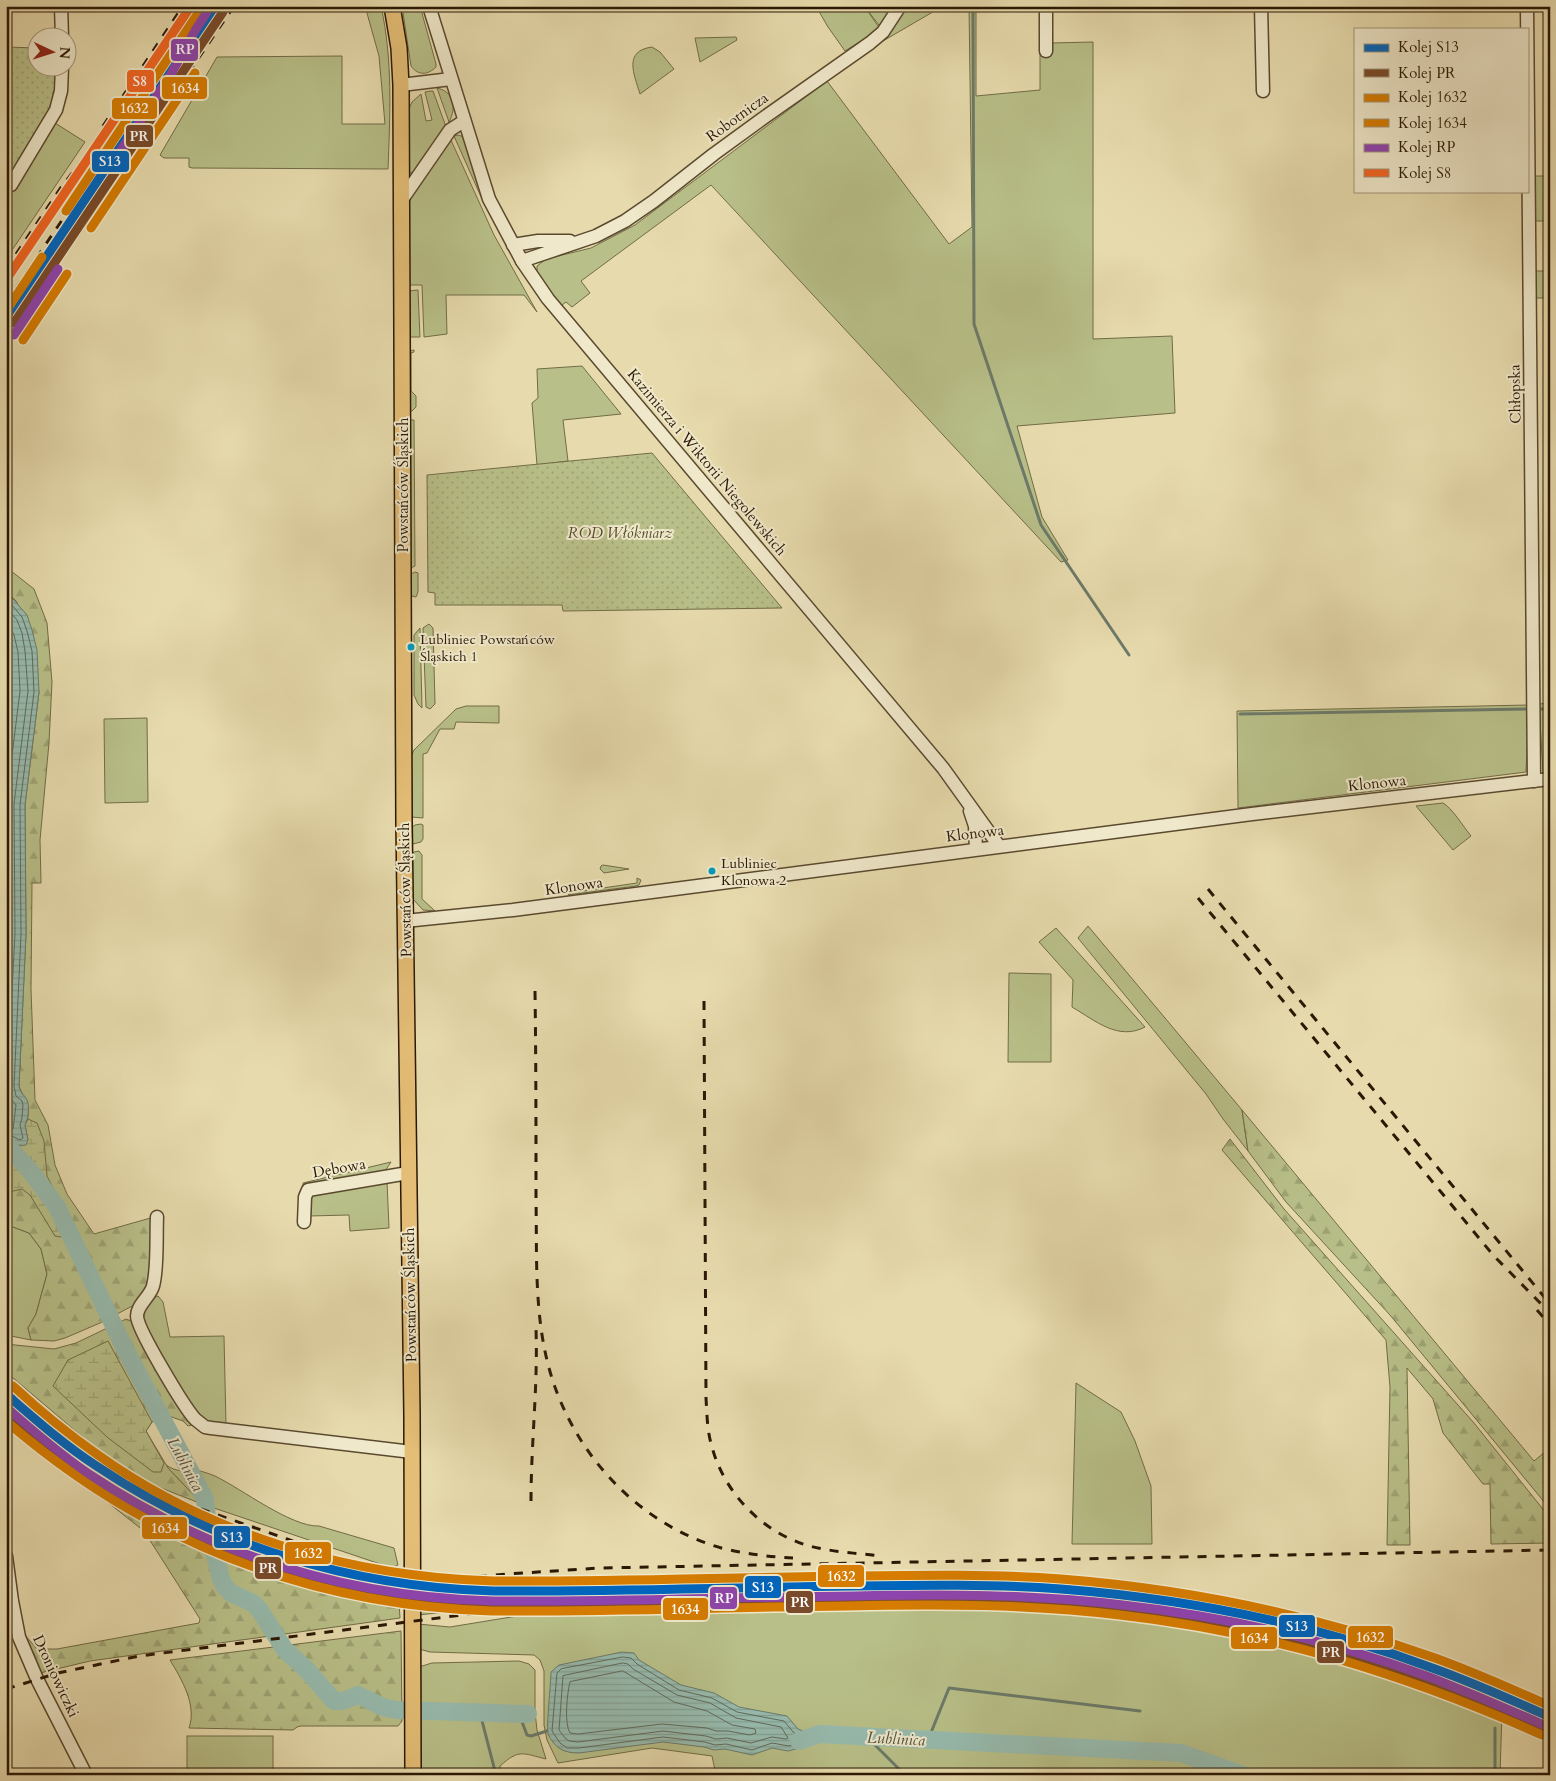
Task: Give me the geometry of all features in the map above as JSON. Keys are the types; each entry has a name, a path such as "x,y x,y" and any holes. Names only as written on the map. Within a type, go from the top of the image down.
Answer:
{"main road":[{"name":"Powstańców Śląskich","path":"392,6 399,48 401,86 405,921 412,1452 413,1775"}],"street":[{"path":"62,6 62,28"},
{"name":"Kazimierza i Wiktorii Niegolewskich","path":"429,6 490,199 512,245 522,261 548,299 936,761 965,800"},
{"name":"Robotnicza","path":"522,261 604,234 639,211 762,119 870,43 883,32 900,6"},
{"path":"1046,6 1046,51"},
{"path":"1261,6 1263,91"},
{"name":"Chłopska","path":"1527,6 1527,28"},
{"path":"12,185 56,110 61,91 62,78"},
{"path":"401,86 451,79"},
{"name":"Chłopska","path":"1528,86 1534,566 1534,781"},
{"path":"401,201 450,130 464,121"},
{"name":"Robotnicza","path":"512,245 538,241 582,240"},
{"name":"Klonowa","path":"405,921 513,910 1252,814 1550,780"},
{"path":"965,800 1000,846"},
{"path":"965,800 975,826 976,849"},
{"name":"Dębowa","path":"304,1222 305,1198 308,1190 408,1173"},
{"path":"157,1217 153,1287 146,1300 138,1309 137,1317 148,1342 195,1419 205,1427 211,1428 412,1452"},
{"name":"Droniowiczki","path":"6,1556 19,1637 37,1679 86,1775"}],"green space":[{"path":"365,6 381,6 385,27 390,88 388,169 192,168 189,167 189,158 164,158 160,155 217,57 342,56 342,124 385,124 379,56"},
{"path":"402,6 420,6 436,64 436,67 430,72 420,73 411,66"},
{"path":"894,6 882,29 865,7 880,29 845,51 817,8"},
{"path":"905,6 943,6 883,41"},
{"path":"969,6 976,6 976,96 1040,90 1040,53 1050,43 1093,42 1093,339 1172,336 1175,413 1017,426 1042,517 1068,560 1061,562 711,185 581,281 590,293 572,307 566,302 561,306 545,288 537,272 537,266 546,259 591,248 635,225 827,81 949,244 972,227"},
{"path":"736,37 737,40 700,62 695,38"},
{"path":"6,47 28,48 28,78 55,78 55,102 6,180"},
{"path":"652,47 660,52 674,69 640,94 634,71 634,58 643,49"},
{"path":"437,88 447,93 452,101 453,111 449,122"},
{"path":"433,91 445,124 444,128 408,176 408,111 412,102 421,94 426,121 432,120 425,92"},
{"path":"55,123 85,142 6,259 6,198 9,193 16,190"},
{"path":"454,136 464,137 485,198 482,199"},
{"path":"450,138 494,235 537,312 524,295 446,295 447,334 424,337 422,285 408,285 407,208 410,198"},
{"path":"1534,176 1550,176 1550,221 1534,221"},
{"path":"1535,271 1550,271 1550,298 1535,298"},
{"path":"418,290 420,337 410,337 408,291"},
{"path":"414,350 411,353 411,391 416,396 416,407 409,411 409,351"},
{"path":"582,366 621,414 563,420 568,461 537,465 532,403 538,398 537,369"},
{"path":"408,420 414,420 415,566 409,569"},
{"name":"ROD Włókniarz","path":"652,453 782,608 563,611 562,605 435,605 435,593 428,592 427,475"},
{"path":"6,567 34,589 47,623 52,682 49,743 40,840 41,883 32,883 31,989 35,1100 48,1125 55,1165 67,1194 94,1234 154,1217 151,1275 147,1288 138,1303 100,1323 54,1341 31,1340 28,1328 36,1314 47,1274 41,1249 29,1233 13,1227 6,1230 6,1142 11,1141 18,1133 25,1124 28,1115 27,1104 19,1086 26,934 25,805 39,692 17,602 6,591"},
{"path":"415,572 418,573 418,592 416,597 412,596 408,590 409,575"},
{"path":"429,624 433,628 435,704 430,709 426,707 423,628"},
{"path":"420,628 422,708 414,695 414,635"},
{"path":"1550,703 1550,772 1543,773 1539,704"},
{"path":"1529,705 1526,772 1238,808 1237,711"},
{"path":"466,706 499,706 499,723 456,722 454,729 440,729 427,753 423,754 423,818 411,817 411,757 414,750 456,709"},
{"path":"147,718 148,802 105,803 104,719"},
{"path":"1443,803 1454,813 1471,836 1453,850 1416,806"},
{"path":"423,825 423,839 421,842 413,844 411,828"},
{"path":"419,851 422,855 422,899 435,911 423,910 412,898 412,854"},
{"path":"603,865 629,869 604,873 600,869"},
{"path":"637,878 641,880 639,885 636,886 568,895 581,884 582,891 637,883"},
{"path":"1088,926 1242,1110 1248,1151 1206,1094 1078,938"},
{"path":"1056,928 1145,1027 1135,1031 1116,1031 1107,1028 1072,1007 1073,980 1039,942"},
{"path":"1009,973 1051,974 1051,1062 1008,1062"},
{"path":"1242,1110 1534,1461 1550,1448 1550,1509 1390,1315 1286,1202 1248,1151"},
{"path":"28,1119 37,1123 44,1141 47,1176 69,1220 66,1233 61,1237 55,1236 30,1195 22,1189 6,1191 6,1142 11,1141 21,1146 28,1140 25,1125"},
{"path":"1230,1139 1284,1209 1474,1423 1550,1518 1550,1543 1491,1544 1490,1484 1483,1484 1443,1433 1433,1399 1407,1368 1410,1545 1387,1545 1390,1387 1386,1340 1222,1150"},
{"path":"391,1162 385,1171 303,1187 303,1183"},
{"path":"387,1181 389,1228 350,1231 349,1215 309,1216 311,1196"},
{"path":"13,1227 29,1233 41,1249 47,1274 36,1314 28,1328 31,1340 6,1335 6,1230"},
{"path":"158,1296 163,1302 170,1337 224,1336 226,1426 209,1422 188,1404 143,1322 145,1310 149,1303"},
{"path":"126,1319 134,1322 192,1425 188,1426 183,1421 166,1415 152,1422 146,1431 168,1468 202,1504 156,1486 105,1456 6,1372 6,1344 54,1349 76,1343"},
{"path":"108,1341 152,1422 146,1431 164,1463 161,1472 153,1472 107,1437 53,1386 68,1360"},
{"path":"1076,1383 1121,1412 1135,1441 1151,1486 1152,1544 1072,1544"},
{"path":"6,1409 95,1482 208,1547 257,1564 329,1584 392,1598 399,1603 400,1618 90,1661 40,1673 24,1634 37,1649 57,1649 199,1623 200,1619 144,1531 6,1422"},
{"path":"164,1463 177,1470 193,1469 215,1476 281,1514 308,1525 319,1526 394,1548 398,1565 392,1568 202,1504"},
{"path":"956,1596 1062,1602 1121,1610 1332,1648 1502,1711 1500,1775 716,1775 712,1756 652,1748 558,1763 547,1740 544,1725 544,1671 540,1660 534,1655 430,1652 419,1649 418,1624 450,1627 548,1611 623,1605"},
{"path":"419,1597 468,1601 532,1603 418,1615"},
{"path":"401,1631 402,1721 398,1726 301,1726 293,1730 189,1728 191,1719 190,1702 170,1660"},
{"path":"519,1661 529,1664 535,1670 537,1730 546,1759 526,1754 517,1755 500,1766 500,1775 420,1775 419,1667 432,1663"},
{"path":"187,1736 273,1736 273,1775 187,1775"}],"water":[{"path":"6,591 27,615 32,630 37,650 39,692 25,805 26,934 19,1086 28,1103 28,1116 25,1125 28,1140 26,1145 6,1142"},
{"path":"622,1652 634,1653 639,1660 681,1685 714,1693 739,1707 787,1716 798,1729 803,1731 816,1729 820,1734 803,1747 788,1751 772,1748 752,1755 725,1749 714,1750 663,1742 579,1753 560,1749 548,1734 551,1672 559,1665"}],"waterway":[{"path":"973,6 974,324 1041,525 1129,655"},
{"path":"1240,714 1528,709"},
{"path":"1540,709 1550,709"},
{"name":"Lublinica","path":"6,1144 32,1173 57,1207 126,1351 205,1499 207,1518 212,1527 212,1544 221,1579 225,1587 231,1593 253,1603 259,1609 285,1650 306,1669 334,1701 343,1701 358,1695 383,1707 396,1710 528,1714"},
{"path":"928,1740 949,1688 1140,1711"},
{"path":"480,1713 496,1775"},
{"path":"519,1714 527,1735 531,1736 547,1731"},
{"path":"1495,1728 1495,1775"},
{"name":"Lublinica","path":"799,1741 820,1734 1181,1753 1243,1775"},
{"path":"866,1736 905,1775"}],"railway":[{"path":"103,126 183,6"},
{"path":"6,341 234,6"},
{"path":"6,269 62,186 112,123"},
{"path":"6,303 113,145"},
{"path":"1208,889 1550,1304"},
{"path":"1198,898 1493,1255 1550,1313"},
{"path":"535,991 537,1284 544,1347 560,1399 574,1429 592,1457 613,1482 664,1523 694,1538 725,1549 793,1558"},
{"path":"704,1001 706,1398 710,1441 725,1479 735,1494 747,1508 774,1530 806,1545 834,1551 881,1556"},
{"path":"1537,1310 1550,1325"},
{"path":"531,1501 536,1329"},
{"path":"6,1383 34,1410 80,1446 112,1468 148,1487 207,1511 348,1561 394,1574 410,1576 459,1578 599,1568 1550,1550"},
{"path":"6,1689 58,1673 139,1656 588,1599 644,1596"}],"rail line":[{"name":"S8","path":"6,280 191,6"},
{"name":"1632","path":"66,211 203,6"},
{"name":"S13","path":"6,317 215,6"},
{"name":"RP","path":"121,150 171,74 207,12"},
{"name":"PR","path":"14,323 223,12"},
{"name":"1634","path":"91,228 195,73"},
{"name":"1632","path":"6,311 42,257"},
{"name":"RP","path":"14,335 58,269"},
{"name":"1634","path":"23,340 67,274"},
{"name":"1632","path":"13,1386 76,1439 142,1484 189,1509 237,1530 286,1547 337,1561 441,1578 493,1581 958,1575 1035,1577 1109,1584 1203,1597 1250,1606 1343,1629 1450,1663 1550,1706"},
{"name":"S13","path":"6,1394 49,1431 95,1465 140,1493 187,1518 236,1539 285,1556 387,1581 440,1588 493,1591 958,1585 1035,1587 1109,1593 1156,1599 1251,1616 1344,1639 1450,1674 1550,1717"},
{"name":"RP","path":"6,1407 89,1474 135,1503 183,1527 232,1549 282,1566 333,1580 385,1591 438,1598 493,1601 921,1595 1022,1597 1089,1601 1202,1616 1318,1642 1432,1678 1546,1726"},
{"name":"PR","path":"6,1416 43,1448 76,1472 119,1500 163,1524 232,1556 279,1572 327,1585 424,1601 522,1607 621,1607 930,1600 1033,1603 1133,1612 1233,1629 1331,1652 1442,1688 1546,1733"},
{"name":"1634","path":"6,1421 59,1464 115,1501 173,1533 232,1559 294,1580 358,1596 424,1606 492,1611 915,1605 1018,1607 1086,1611 1230,1632 1336,1658 1440,1693 1542,1735"}],"place":[{"name":"Lubliniec Powstańców Śląskich 1","path":"411,647"},
{"name":"Lubliniec Klonowa 2","path":"712,871"}]}
